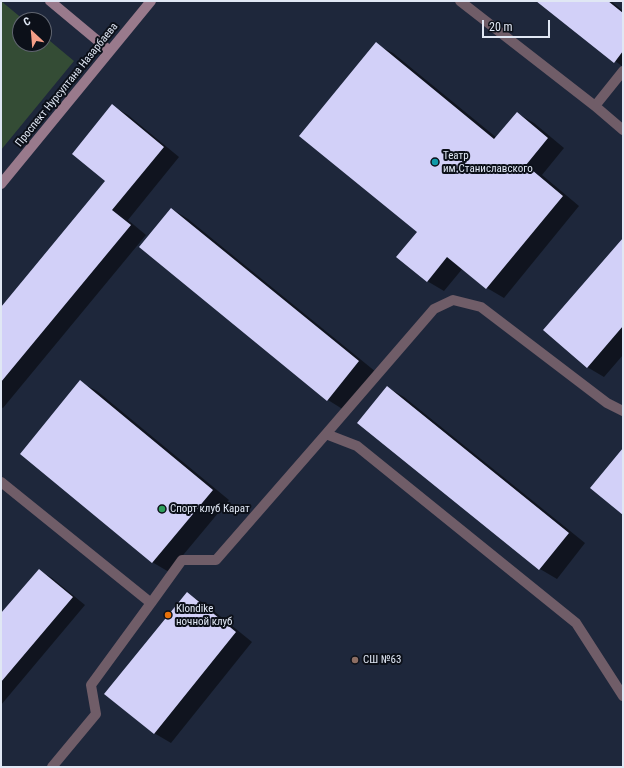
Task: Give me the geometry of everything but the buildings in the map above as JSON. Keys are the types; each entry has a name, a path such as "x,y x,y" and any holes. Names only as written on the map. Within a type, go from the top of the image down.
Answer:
{"main road":[{"path":"50,1 110,51"},
{"name":"Проспект Нурсултана Назарбаева","path":"1,184 151,1"}],"lane":[{"path":"460,1 595,106 623,130"},
{"path":"595,106 623,70"},
{"path":"52,767 96,714 91,684 182,560 216,560 434,309 453,300 481,307 607,403 623,411"},
{"path":"326,434 357,446 576,623 623,696"},
{"path":"1,482 151,603"}],"green space":[{"path":"1,1 14,12 12,12 12,52 52,52 52,43 74,61 1,150"}],"place":[{"name":"Театр им.Станиславского","path":"435,162"},
{"name":"Спорт клуб Карат","path":"162,509"},
{"name":"Klondike ночной клуб","path":"168,615"},
{"name":"СШ №63","path":"355,660"}]}
